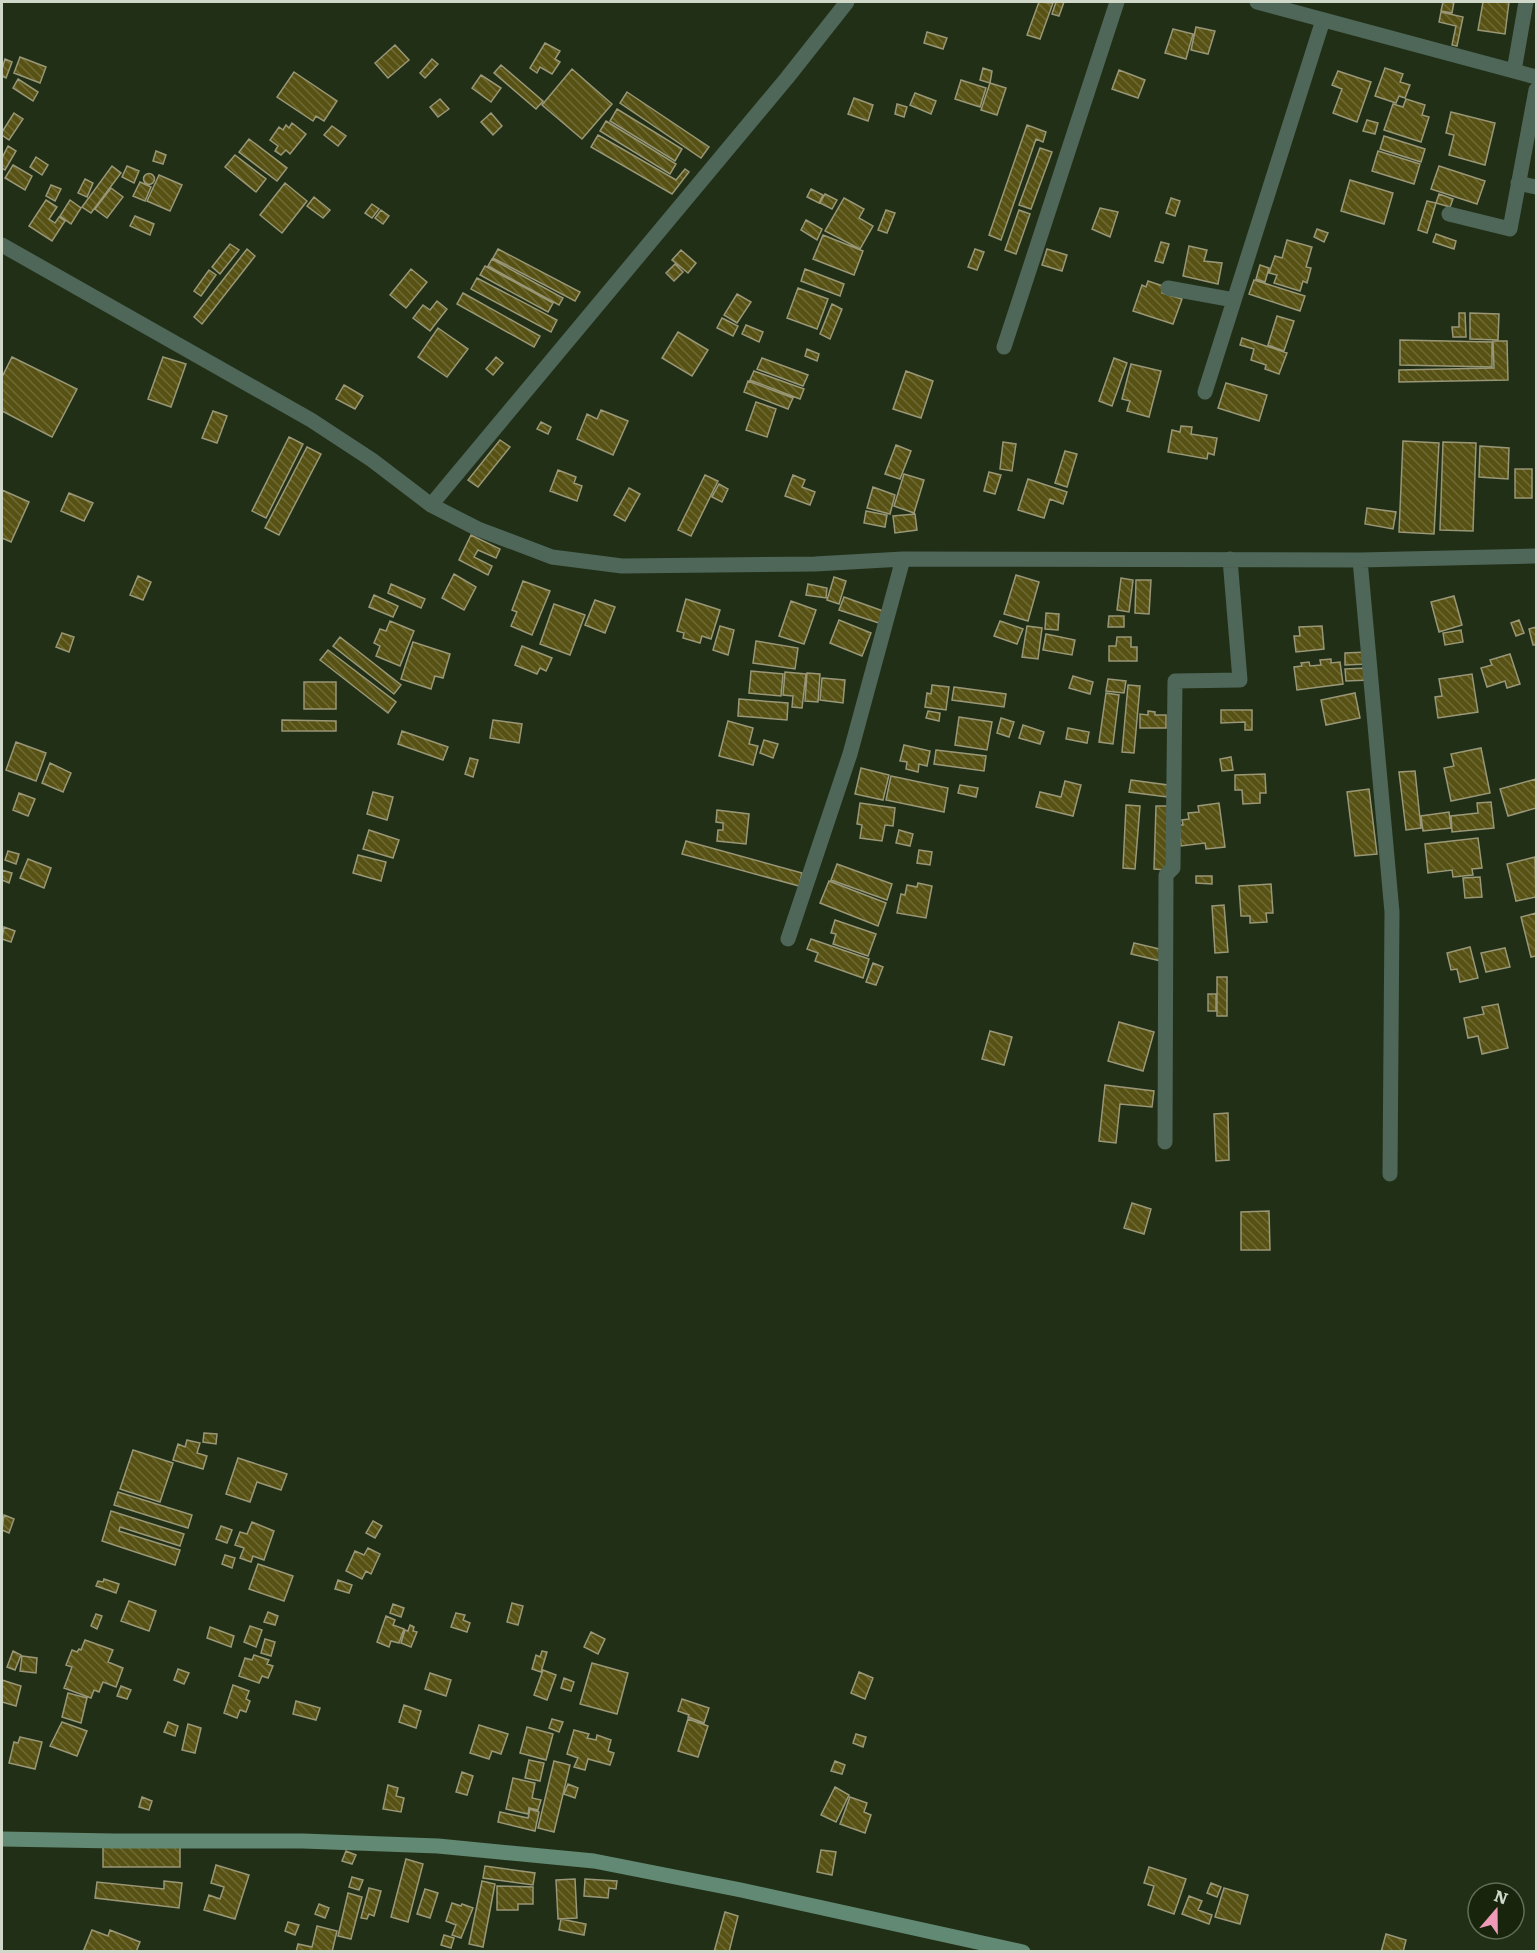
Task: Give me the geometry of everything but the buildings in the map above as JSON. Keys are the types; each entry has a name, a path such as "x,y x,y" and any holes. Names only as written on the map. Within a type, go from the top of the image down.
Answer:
{"street":[{"path":"431,505 787,78 847,2"},
{"path":"1004,347 1117,2"},
{"path":"1257,2 1536,76"},
{"path":"1514,71 1526,2"},
{"path":"1204,392 1323,20"},
{"path":"1449,214 1510,229 1536,90"},
{"path":"1518,183 1536,187"},
{"path":"2,245 310,420 372,460 431,505 478,529 552,557 622,566 815,564 903,559 1360,560 1536,556"},
{"path":"1168,288 1234,300"},
{"path":"788,939 850,754 903,559"},
{"path":"1165,1142 1166,876 1173,868 1175,681 1240,680 1230,559"},
{"path":"1360,560 1392,912 1390,1174"},
{"path":"2,1839 303,1841 438,1846 594,1861 741,1890 1023,1952"}]}
